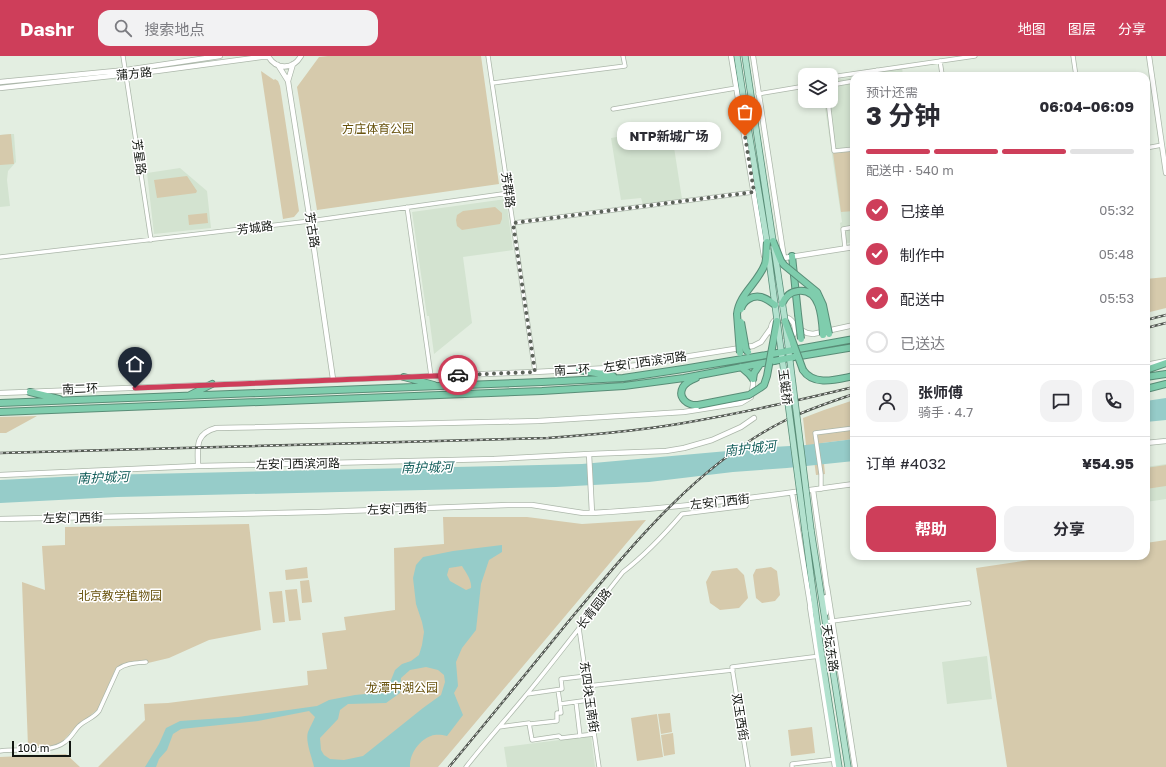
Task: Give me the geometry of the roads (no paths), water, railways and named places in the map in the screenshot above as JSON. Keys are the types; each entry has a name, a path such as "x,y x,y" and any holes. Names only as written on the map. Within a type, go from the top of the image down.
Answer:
{"highway":[{"path":"770,242 784,265 817,292 823,305 826,334 818,343 810,347 804,346 801,339"},
{"path":"734,361 740,353 737,322 738,309 741,300 758,277 766,263 770,242"},
{"path":"792,256 801,339 801,346 796,349"},
{"path":"782,304 785,297 793,292 802,291 812,294 819,305 826,334 839,340 846,340"},
{"path":"756,357 749,354 746,350 740,313 742,306 750,299 757,297 762,297 775,305"},
{"path":"781,318 805,373 812,378 821,381 850,377"},
{"path":"702,374 684,385 682,390 682,396 685,402 690,405 698,405 749,395 760,388 764,385 767,376 781,318"},
{"name":"南二环","path":"0,403 623,378 734,361 850,340"},
{"name":"南二环","path":"0,412 542,391 624,386 741,368 850,348"},
{"path":"1150,368 1166,362"},
{"path":"753,380 754,373 760,364"},
{"path":"741,368 749,374 753,380"},
{"path":"579,370 623,378"},
{"path":"1150,376 1166,374"},
{"path":"404,377 441,386"},
{"path":"1150,385 1166,383"},
{"path":"1150,388 1166,383"},
{"path":"187,396 212,384"},
{"path":"30,392 66,401"}],"main road":[{"path":"737,56 747,121 770,242"},
{"path":"745,56 770,242"},
{"path":"740,108 747,121"},
{"name":"玉蜓桥","path":"770,242 782,304 781,318 784,375 808,530"},
{"name":"玉蜓桥","path":"770,242 775,305 781,318"},
{"name":"天坛东路","path":"808,530 825,622 848,767"},
{"name":"天坛东路","path":"808,530 820,656 836,759 839,767"}],"street":[{"name":"芳星路","path":"123,56 151,240"},
{"name":"蒲方路","path":"0,82 126,73 220,56"},
{"name":"蒲方路","path":"0,88 268,56"},
{"path":"268,56 272,62 278,66 288,81"},
{"path":"278,66 287,67 297,61 301,56"},
{"name":"芳群路","path":"488,56 535,372"},
{"path":"493,84 624,66 623,56"},
{"path":"731,56 765,261 850,247"},
{"path":"753,56 784,258"},
{"path":"862,72 975,56"},
{"path":"1073,56 1075,72"},
{"path":"1149,56 1164,145 1166,173"},
{"path":"940,61 942,72"},
{"path":"288,81 293,64"},
{"path":"838,75 850,74"},
{"name":"芳古路","path":"288,81 333,379"},
{"path":"838,84 850,83"},
{"path":"758,94 798,87"},
{"path":"613,109 736,88"},
{"path":"829,108 834,151 850,149"},
{"path":"1150,147 1164,145"},
{"path":"513,223 754,192"},
{"name":"芳城路","path":"0,257 310,221 509,193"},
{"path":"407,207 432,376"},
{"path":"845,248 843,229 850,228"},
{"path":"773,260 781,318"},
{"path":"783,341 777,339 772,334 771,328 774,321 781,318 791,320 794,326 807,333 818,333 850,326"},
{"path":"783,341 792,335 794,326"},
{"name":"左安门西滨河路","path":"0,393 609,368 639,365 754,346 761,342 771,328"},
{"path":"783,341 802,491"},
{"path":"1150,364 1166,362"},
{"path":"198,466 197,446 199,440 206,433 216,428 538,421 684,412 741,403 751,397 753,380"},
{"name":"左安门西滨河路","path":"0,475 198,466 494,459 666,451 697,445 719,437 741,427 754,418"},
{"path":"821,489 821,474 815,433 850,429"},
{"path":"1150,443 1166,441"},
{"path":"589,454 592,513"},
{"name":"左安门西街","path":"0,520 319,512 508,505 532,505 592,513 651,509 748,499 850,485"},
{"path":"813,490 855,767"},
{"path":"588,686 733,669 820,656 810,607 792,493"},
{"name":"长青园路","path":"466,767 527,694 623,572 634,564 655,544 682,514 746,506 748,499"},
{"path":"794,509 816,506"},
{"path":"827,587 825,622 969,603"},
{"path":"810,607 818,630"},
{"name":"东四块玉南街","path":"579,627 598,767"},
{"path":"0,751 20,751 63,744 72,736 78,727 99,712 118,669 128,664 146,662"},
{"name":"双玉西街","path":"733,669 748,767"},
{"path":"527,694 562,689 561,679 586,676"},
{"path":"498,727 558,721 557,713 560,713 560,704 558,690"},
{"path":"560,704 589,700"},
{"path":"576,702 580,736"},
{"path":"530,724 532,740 558,736 562,738 594,734"},
{"path":"792,767 792,764 836,759 835,767"}],"water":[{"path":"1166,398 1166,420 1150,422 1150,400"},
{"name":"南护城河","path":"850,440 850,461 733,472 649,482 556,487 117,497 0,503 0,480 100,475 582,464 806,445"},
{"path":"502,545 502,552 489,560 481,584 476,630 462,648 456,662 458,686 454,693 463,715 447,736 433,735 419,744 411,758 410,767 314,767 307,736 315,717 309,711 258,721 181,729 173,734 167,750 159,759 156,767 145,767 159,744 166,728 180,721 238,717 317,706 329,700 375,693 383,688 391,680 395,670 402,664 411,661 419,655 422,645 424,632 416,604 413,578 416,565 423,557 453,551","holes":["462,566 471,582 471,588 466,590 450,581 447,575 449,568","426,667 438,670 444,675 445,682 441,695 363,756 344,760 330,759 324,755 321,750 320,738 338,719 340,710 348,704 386,703 400,693 401,678 410,670"]}],"railway":[{"path":"1150,319 1166,315"},
{"path":"1150,327 1166,323"},
{"path":"0,453 564,437 629,431 678,424 766,407 850,388"},
{"path":"449,767 640,537 693,484 752,439 784,421 850,395"}],"place":[{"name":"NTP新城广场","path":"745,136"}],"park label":[{"name":"方庄体育公园","path":"378,129"},
{"name":"北京教学植物园","path":"120,596"},
{"name":"龙潭中湖公园","path":"402,688"}]}
